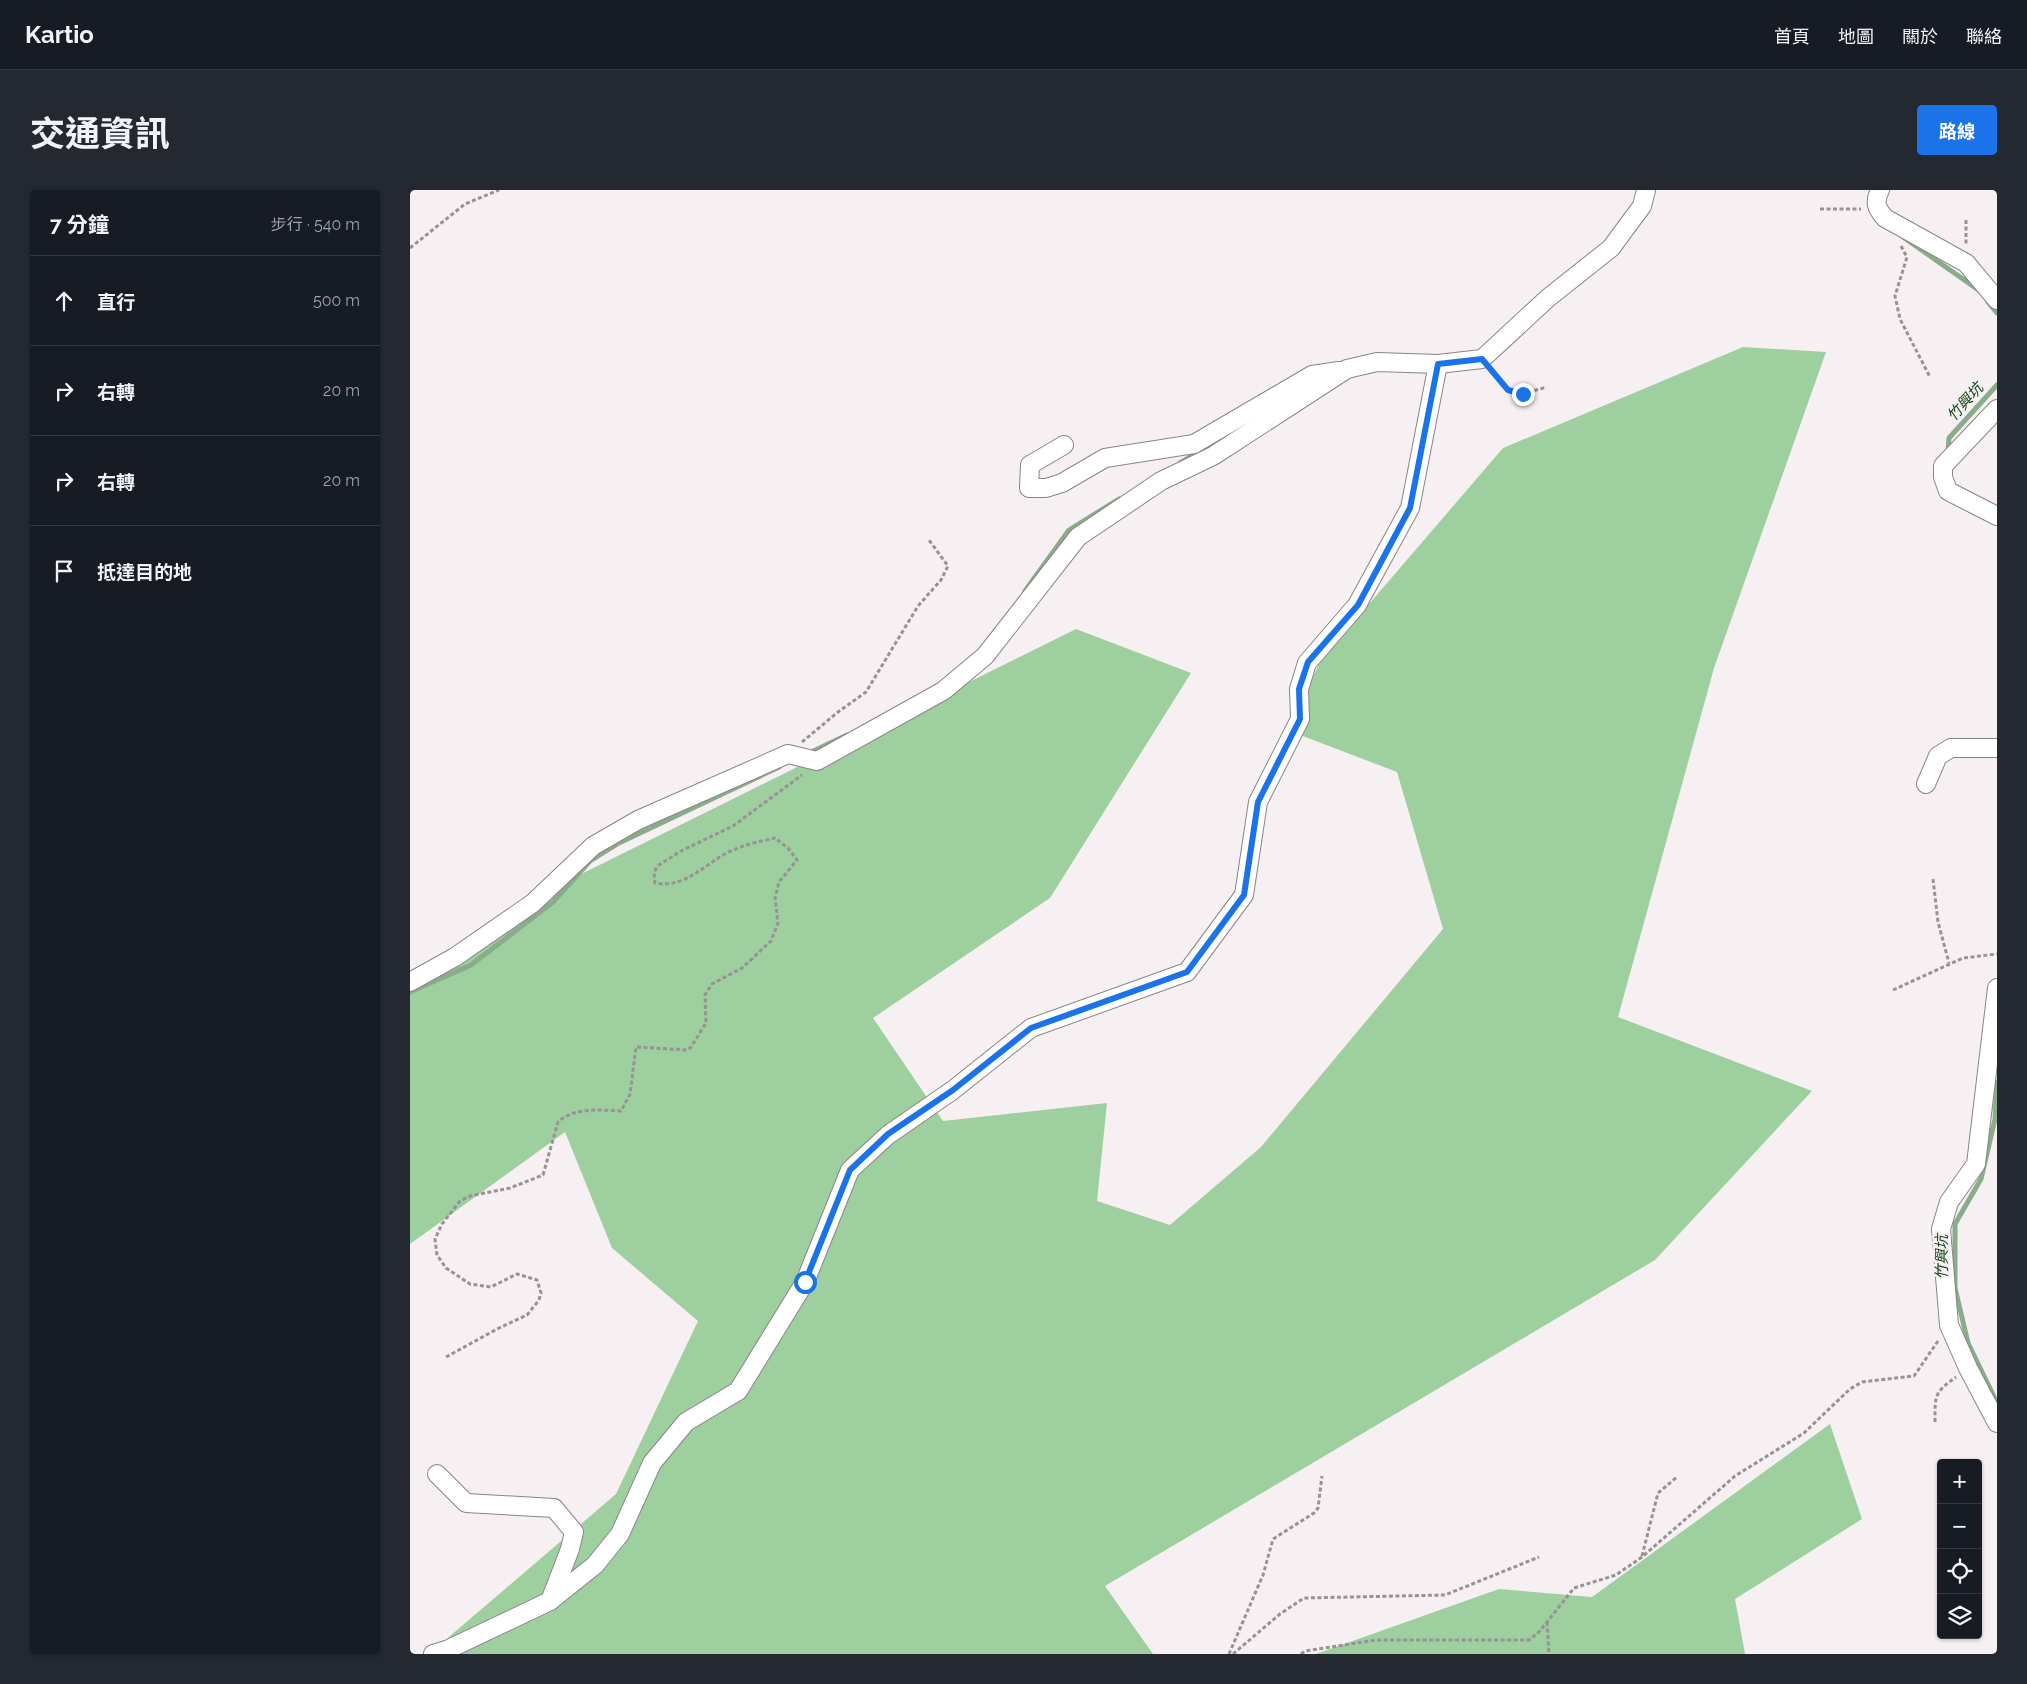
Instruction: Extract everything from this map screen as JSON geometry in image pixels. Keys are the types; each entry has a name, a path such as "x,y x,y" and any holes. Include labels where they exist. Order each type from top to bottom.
{"lane":[{"path":"1064,445 1030,464 1029,488 1046,488 1062,483 1105,458 1194,444 1312,375 1377,362 1438,364 1482,359 1548,298 1611,248 1642,206 1646,190"},
{"path":"1880,190 1876,198 1877,209 1893,223 1966,263 1997,300"},
{"path":"433,1654 550,1601 595,1565 620,1534 652,1463 686,1422 738,1391 805,1282 850,1170 888,1134 953,1090 1031,1028 1187,972 1244,895 1258,802 1300,719 1299,689 1308,662 1358,605 1410,508 1438,364"},
{"path":"410,982 454,957 533,903 593,846 638,820 788,754 817,761 943,691 985,656 1078,537 1160,481 1214,456 1347,369"},
{"path":"1997,409 1943,466 1942,474 1948,491 1997,516"},
{"path":"1926,784 1938,756 1951,748 1997,748"},
{"path":"1997,988 1976,1164 1949,1202 1941,1230 1949,1325 1968,1368 1997,1423"},
{"path":"437,1474 466,1503 554,1508 574,1532 570,1549 550,1601"}],"path":[{"path":"410,248 466,204 499,190"},
{"path":"1820,209 1877,209"},
{"path":"1966,220 1966,263"},
{"path":"1898,242 1907,257 1895,296 1900,319 1930,377"},
{"path":"1482,359 1508,390 1523,394 1547,387"},
{"path":"788,754 838,712 866,692 918,606 940,580 948,566 929,540"},
{"path":"446,1357 527,1315 539,1300 541,1293 537,1280 517,1274 492,1287 470,1284 446,1268 437,1254 435,1240 450,1212 460,1201 470,1196 510,1188 543,1175 558,1122 564,1116 588,1110 621,1111 630,1094 636,1047 687,1050 691,1047 706,1023 705,995 712,984 742,968 771,941 778,923 775,898 779,882 797,860 788,848 775,838 733,850 686,880 664,884 655,882 654,872 659,865 681,851 733,826 789,786 817,761"},
{"path":"1933,879 1938,922 1949,963"},
{"path":"1892,990 1963,958 1997,954"},
{"path":"1300,1654 1305,1651 1376,1640 1529,1640 1547,1622 1574,1588 1616,1575 1642,1557 1735,1476 1804,1433 1850,1389 1862,1382 1914,1376 1949,1325"},
{"path":"1936,1422 1935,1397 1942,1387 1968,1368"},
{"path":"1228,1654 1263,1575 1274,1539 1314,1513 1318,1508 1322,1476"},
{"path":"1642,1557 1658,1493 1677,1477"},
{"path":"1233,1654 1280,1614 1304,1598 1445,1595 1539,1557"},
{"path":"1547,1622 1549,1654"}],"green space":[{"path":"1743,347 1826,352 1714,668 1618,1017 1812,1091 1655,1260 1105,1586 1153,1654 429,1654 616,1494 698,1321 612,1248 565,1132 410,1244 410,994 537,896 1076,629 1191,673 1050,898 873,1018 943,1121 1107,1103 1097,1201 1170,1225 1261,1147 1443,929 1397,772 1287,730 1321,660 1503,448"},
{"path":"1830,1424 1862,1519 1735,1599 1745,1654 1316,1654 1499,1589 1592,1597"}],"waterway":[{"name":"竹興坑","path":"1903,237 1980,291"},
{"name":"竹興坑","path":"1988,302 1997,313"},
{"name":"竹興坑","path":"1948,452 1949,438 1997,385"},
{"path":"1180,463 1252,420"},
{"path":"1025,591 1069,530 1119,499"},
{"path":"807,754 847,735"},
{"path":"410,992 471,965 553,902 590,861 619,843 779,767"},
{"name":"竹興坑","path":"1997,1082 1995,1119 1981,1179 1955,1224 1955,1288 1968,1343 1997,1403"}],"route":[{"path":"805,1282 850,1170 888,1134 953,1090 1031,1028 1187,972 1244,895 1258,802 1300,719 1299,689 1308,662 1358,605 1410,508 1438,364 1482,359 1508,390 1523,394"}]}
